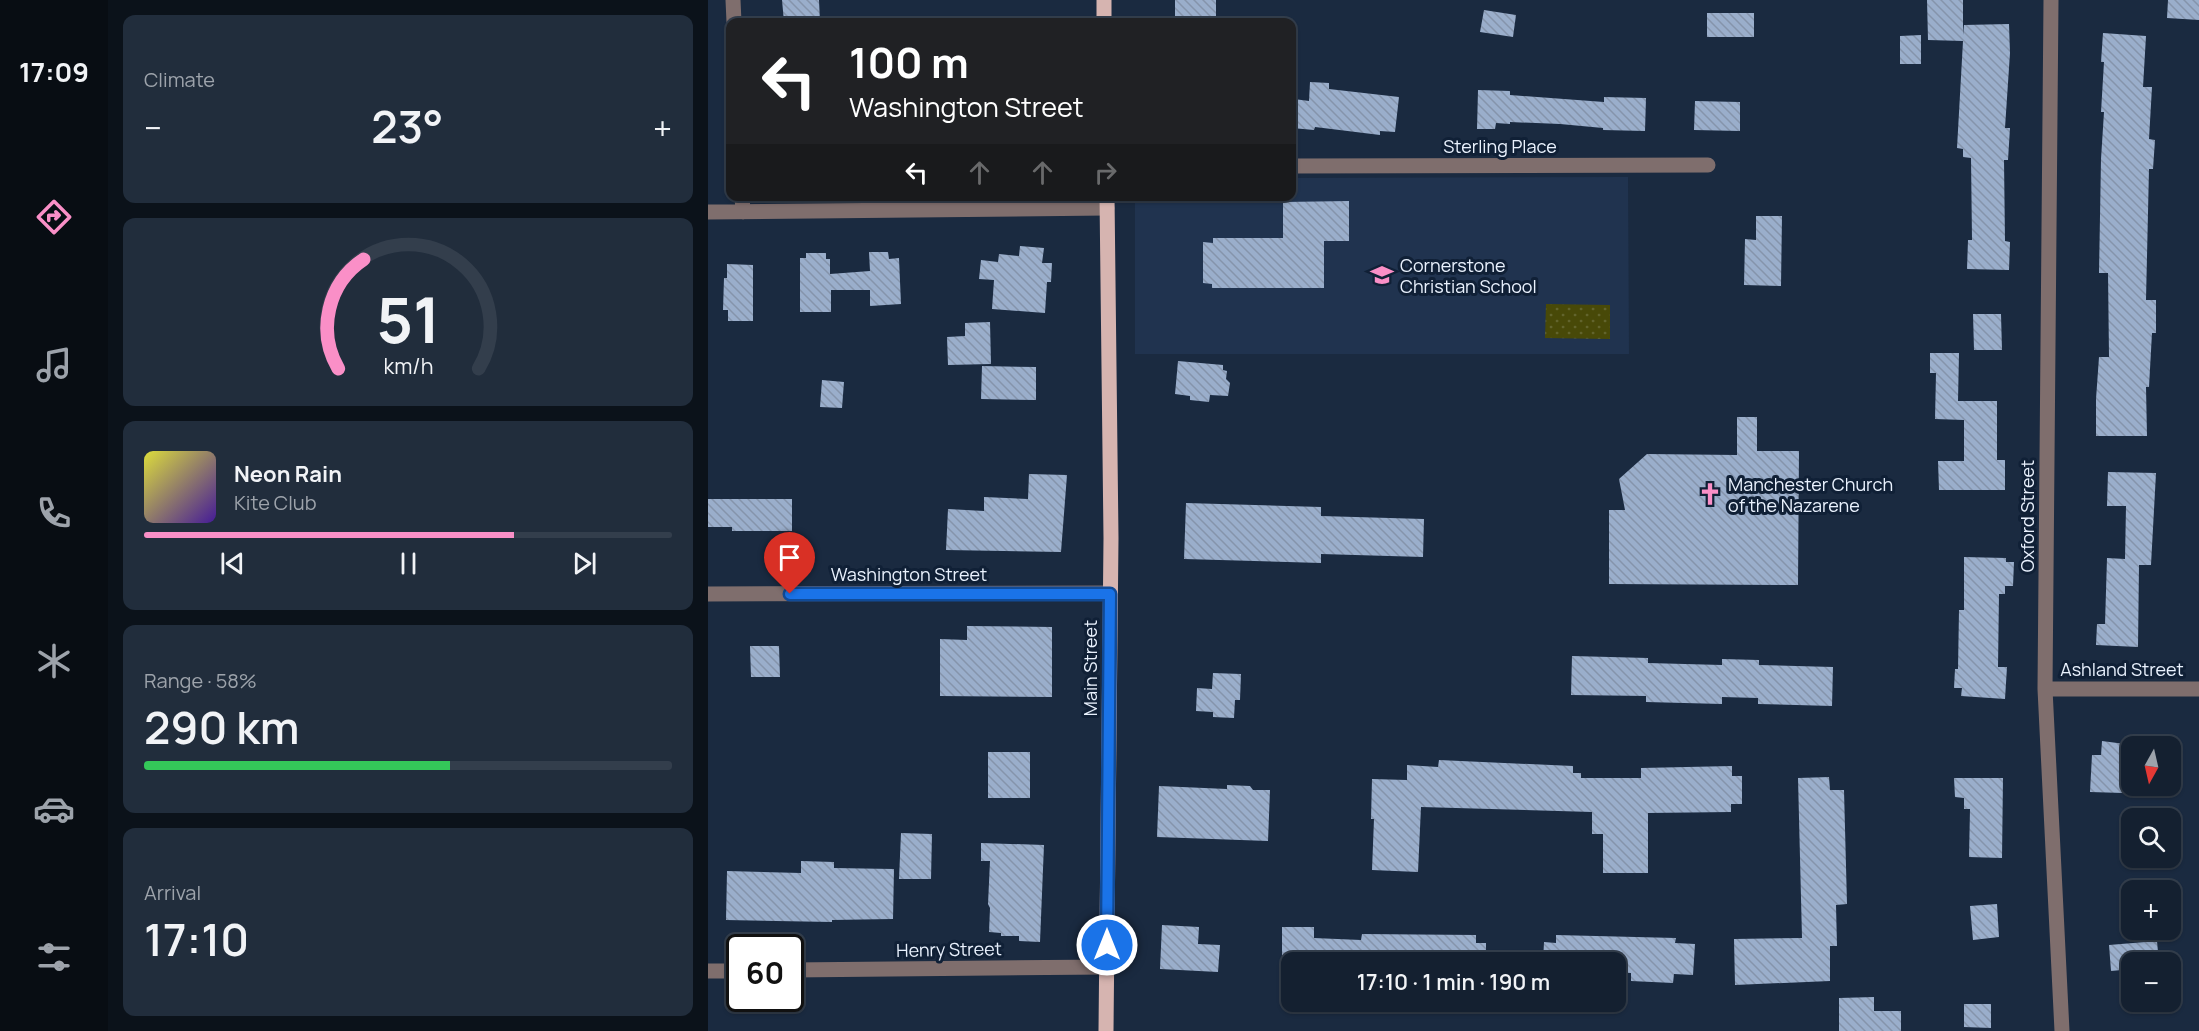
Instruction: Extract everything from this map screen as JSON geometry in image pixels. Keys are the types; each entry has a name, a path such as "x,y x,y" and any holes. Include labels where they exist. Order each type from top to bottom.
{"main road":[{"path":"1104,0 1104,18"},
{"name":"Main Street","path":"1106,1031 1110,594 1107,202"}],"street":[{"path":"733,0 734,18"},
{"name":"Oxford Street","path":"2051,0 2045,689 2062,1031"},
{"name":"Sterling Place","path":"1296,166 1708,165"},
{"path":"708,212 743,204 1107,202"},
{"name":"Washington Street","path":"708,594 1110,594"},
{"name":"Ashland Street","path":"2045,689 2199,688"},
{"name":"Henry Street","path":"804,970 1107,967"},
{"path":"708,971 726,971"}],"shaded area":[{"name":"Cornerstone Christian School","path":"1628,177 1629,354 1135,354 1135,201 1296,201 1296,178"},
{"path":"1546,304 1610,305 1610,339 1545,338"}],"building":[{"path":"782,0 819,0 820,18 784,18"},
{"path":"1175,0 1216,0 1216,18 1175,18"},
{"path":"1927,0 1963,0 1963,35 1964,25 2009,24 2010,53 2005,128 2010,128 2008,160 2004,160 2005,241 2010,242 2009,270 1967,269 1968,240 1972,240 1971,158 1963,157 1963,149 1957,148 1963,41 1928,40"},
{"path":"2168,0 2199,0 2199,20 2167,18"},
{"path":"1484,10 1516,15 1513,37 1480,32"},
{"path":"1707,13 1754,13 1754,37 1707,37"},
{"path":"2103,33 2146,36 2143,87 2152,87 2149,139 2155,140 2153,169 2149,169 2146,300 2156,300 2156,333 2152,333 2149,387 2146,387 2147,436 2096,436 2099,357 2109,357 2108,273 2099,273 2104,112 2101,112"},
{"path":"1921,35 1921,64 1900,64 1900,36"},
{"path":"1310,82 1329,83 1329,89 1399,97 1395,132 1380,131 1380,135 1315,127 1314,130 1296,128 1296,99 1309,101"},
{"path":"1478,90 1510,91 1510,95 1604,102 1604,97 1646,98 1645,131 1510,122 1510,124 1496,123 1495,129 1477,129"},
{"path":"1695,101 1740,102 1740,131 1694,130"},
{"path":"1349,201 1349,241 1324,241 1324,288 1212,288 1212,284 1203,283 1203,242 1213,243 1213,238 1283,238 1283,202"},
{"path":"1756,216 1782,216 1781,286 1744,285 1745,239 1756,240"},
{"path":"1020,246 1044,248 1042,263 1052,263 1051,282 1047,282 1045,313 992,309 994,280 979,279 981,260 998,262 999,254 1019,256"},
{"path":"869,252 888,252 889,259 899,258 901,304 870,306 870,290 831,290 831,312 800,312 800,258 806,258 806,253 826,253 826,259 830,259 830,274 870,271"},
{"path":"727,264 753,265 753,321 728,321 728,310 723,310"},
{"path":"1973,314 2001,314 2002,350 1974,350"},
{"path":"990,322 991,364 948,365 947,337 965,336 965,323"},
{"path":"1930,353 1959,353 1958,401 1997,401 1997,460 2005,460 2005,490 1939,490 1938,461 1964,461 1964,420 1935,419 1936,373 1930,373"},
{"path":"1178,361 1223,365 1223,370 1227,371 1226,379 1230,383 1228,396 1210,395 1209,402 1190,400 1190,396 1175,394"},
{"path":"982,366 1036,367 1036,400 981,399"},
{"path":"822,380 844,382 842,408 820,407"},
{"name":"Manchester Church of the Nazarene","path":"1737,417 1757,417 1757,451 1799,451 1798,585 1609,584 1609,510 1625,510 1619,479 1647,454 1737,455"},
{"path":"2108,472 2156,473 2151,565 2139,565 2138,647 2096,645 2097,624 2105,624 2107,558 2125,559 2126,506 2107,506"},
{"path":"1029,474 1067,475 1061,552 946,550 948,509 984,511 984,497 1028,499"},
{"path":"708,499 792,499 792,531 732,531 732,527 708,527"},
{"path":"1186,503 1321,507 1321,516 1424,519 1423,557 1321,554 1321,563 1184,559"},
{"path":"1964,557 2006,558 2006,562 2014,562 2013,586 2005,586 2005,594 1999,594 1998,667 2007,667 2005,699 1961,696 1962,688 1954,688 1955,669 1958,669 1959,610 1964,610"},
{"path":"967,626 1052,627 1052,697 940,696 940,639 967,640"},
{"path":"750,646 779,646 780,677 751,677"},
{"path":"1572,656 1648,658 1648,663 1722,665 1722,659 1759,660 1759,665 1833,667 1832,706 1758,704 1758,698 1722,697 1722,704 1646,702 1646,696 1571,695"},
{"path":"1213,673 1241,674 1240,700 1235,700 1234,718 1213,717 1213,712 1196,711 1197,688 1212,689"},
{"path":"2102,741 2121,743 2121,793 2090,792 2092,755 2101,755"},
{"path":"988,752 1030,752 1030,798 988,798"},
{"path":"1439,760 1573,766 1573,773 1581,773 1581,778 1641,778 1641,768 1732,766 1732,776 1742,776 1742,804 1731,804 1731,812 1648,813 1648,873 1603,873 1603,834 1592,834 1592,812 1421,807 1418,872 1372,870 1374,819 1371,819 1372,779 1407,780 1407,765 1438,767"},
{"path":"1829,777 1830,790 1844,790 1847,904 1836,905 1837,946 1830,946 1830,981 1735,985 1734,939 1802,938 1798,778"},
{"path":"1954,778 2003,778 2002,858 1969,857 1970,809 1964,809 1964,798 1955,797"},
{"path":"1227,785 1250,786 1253,790 1270,790 1268,841 1157,837 1159,786 1227,789"},
{"path":"901,833 932,834 931,879 899,879"},
{"path":"981,843 1044,845 1040,942 1019,941 1019,936 1001,936 1001,933 989,932 990,861 981,861"},
{"path":"801,861 834,862 834,868 894,869 893,919 832,920 832,922 726,920 727,871 801,873"},
{"path":"1997,904 1999,937 1973,940 1970,906"},
{"path":"1162,925 1199,927 1198,944 1220,945 1218,972 1160,969"},
{"path":"1282,927 1314,927 1314,938 1361,940 1362,934 1476,935 1476,943 1486,943 1486,952 1282,952"},
{"path":"1556,935 1676,938 1675,943 1695,944 1693,975 1674,974 1673,983 1631,981 1631,973 1626,973 1626,952 1544,952 1544,942 1556,943"},
{"path":"2157,941 2158,952 2121,952 2121,970 2111,971 2109,945"},
{"path":"1874,997 1874,1011 1901,1011 1901,1031 1839,1031 1839,998"},
{"path":"1964,1004 1991,1004 1991,1028 1964,1027"}],"place":[{"name":"Cornerstone Christian School","path":"1382,275"},
{"name":"Manchester Church of the Nazarene","path":"1710,494"}],"route":[{"path":"790,594 1110,594 1107,945"}]}
